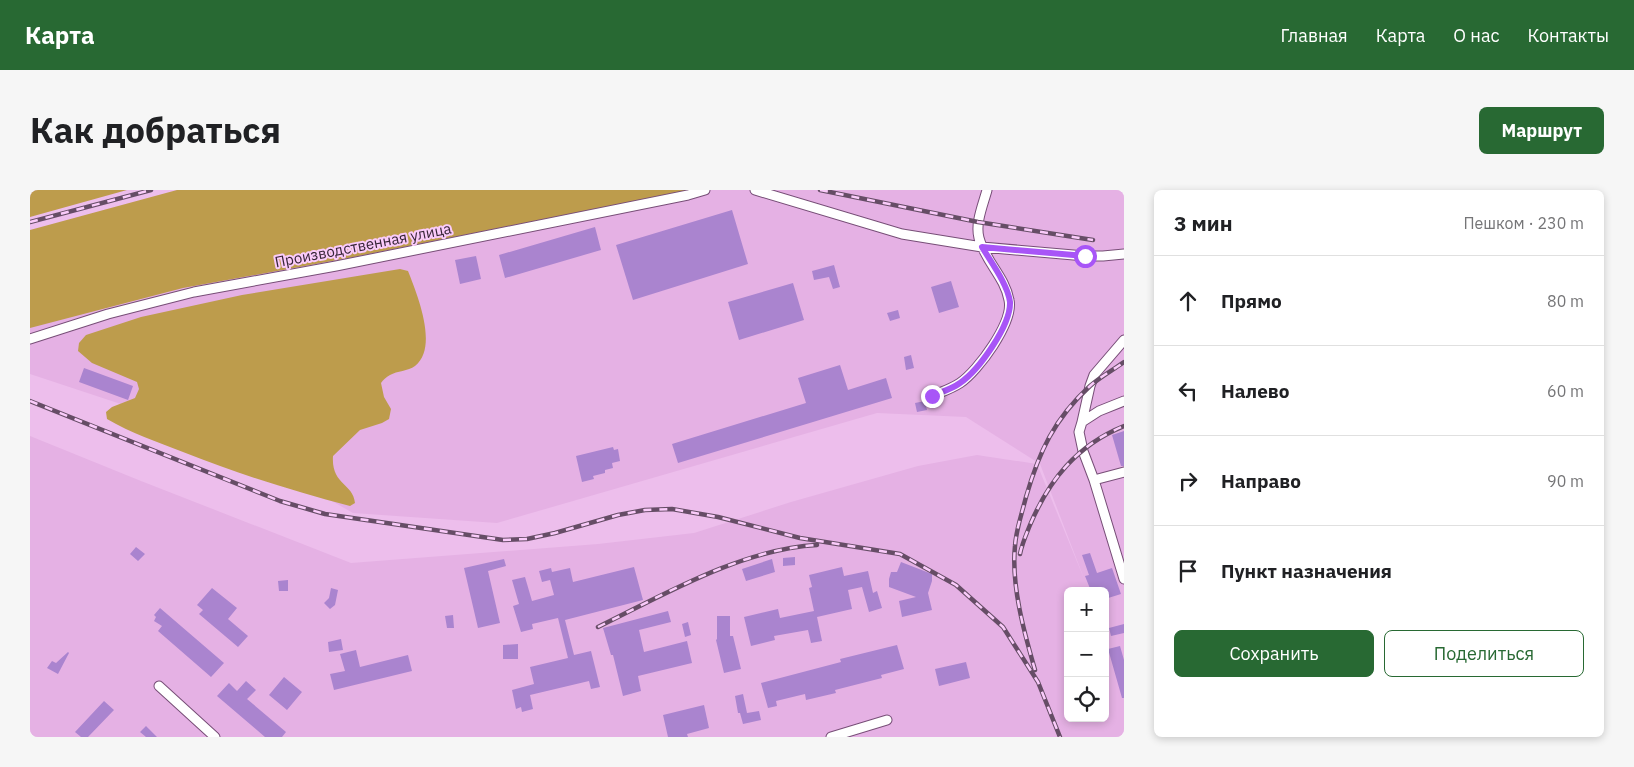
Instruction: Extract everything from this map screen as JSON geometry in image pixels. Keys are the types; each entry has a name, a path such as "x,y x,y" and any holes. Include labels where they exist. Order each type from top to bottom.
{"street":[{"name":"Производственная улица","path":"30,338 108,314 194,292 345,264 705,190"},
{"path":"755,190 902,234 982,247 1085,256 1124,254"},
{"path":"932,396 961,382 999,338 1008,319 1010,301 1003,282 978,237 978,222 987,190"},
{"path":"1124,340 1094,375 1079,432 1083,451 1094,480 1124,579"},
{"path":"1082,422 1099,411 1124,401"},
{"path":"1094,480 1124,472"},
{"path":"159,686 215,737"},
{"path":"831,737 887,720"}],"shaded area":[{"path":"30,190 127,190 30,217"},
{"path":"177,190 689,190 354,257 183,288 30,328 30,230"},
{"path":"196,190 1124,190 1124,737 30,737 30,436 351,563 598,544 694,533 791,502 918,466 977,455 1037,464 1085,581 1040,464 966,417 877,413 497,523 353,513 263,462 145,412 30,374 30,236"},
{"path":"400,269 408,271 416,293 424,320 425,346 422,357 415,366 390,375 381,383 384,397 391,409 389,419 360,430 333,456 335,473 353,496 355,503 350,506 224,468 144,437 107,419 106,412 112,407 135,398 139,389 137,382 92,363 78,351 79,343 86,335 141,317 242,295"}],"building":[{"path":"732,210 748,264 633,300 616,245"},
{"path":"595,227 601,250 505,278 499,255"},
{"path":"476,256 481,279 460,284 455,260"},
{"path":"834,265 840,287 833,289 829,277 814,280 812,271"},
{"path":"951,281 959,307 939,313 931,287"},
{"path":"793,283 804,320 739,340 728,302"},
{"path":"898,310 900,318 890,321 887,313"},
{"path":"911,355 914,368 906,370 904,357"},
{"path":"840,365 848,390 886,378 892,398 678,463 672,444 806,403 798,378"},
{"path":"84,368 133,386 128,400 79,382"},
{"path":"925,401 927,410 917,412 915,403"},
{"path":"1124,431 1124,466 1121,466 1112,435"},
{"path":"613,447 614,450 618,449 620,461 612,463 613,468 605,470 605,473 593,476 594,479 582,482 576,456"},
{"path":"136,547 145,554 138,561 130,554"},
{"path":"1090,553 1097,573 1112,568 1121,594 1109,598 1109,587 1089,587 1085,576 1089,575 1082,555"},
{"path":"795,557 795,565 783,566 783,558"},
{"path":"504,559 506,566 488,571 500,623 478,628 464,568"},
{"path":"772,559 775,572 746,581 742,569"},
{"path":"901,562 932,574 928,593 932,610 902,617 899,601 916,597 889,587 891,572 897,572"},
{"path":"634,567 643,600 565,620 574,655 591,651 600,687 591,689 589,681 530,695 533,709 522,712 521,707 516,709 512,690 534,684 530,667 568,658 558,618 532,624 533,629 521,632 513,606 519,604 512,580 525,577 532,601 554,595 550,580 542,582 539,571 551,568 552,572 570,568 573,582"},
{"path":"842,567 844,576 868,571 873,593 877,591 882,608 869,612 862,587 848,590 852,609 817,617 822,641 811,643 808,630 774,636 775,640 751,646 744,617 778,609 780,618 814,611 809,588 812,587 809,575"},
{"path":"288,580 288,591 279,591 278,581"},
{"path":"212,588 237,608 228,619 248,636 238,647 199,614 203,610 197,605"},
{"path":"331,588 338,590 335,605 330,609 324,603 329,598"},
{"path":"160,608 224,663 211,677 158,631 162,626 154,621 156,617 154,615"},
{"path":"668,611 671,622 639,630 644,652 687,641 692,663 638,676 641,691 623,696 613,655 611,655 603,628"},
{"path":"453,615 454,628 447,628 445,616"},
{"path":"717,616 730,616 730,636 733,636 741,669 724,673 716,640"},
{"path":"688,622 691,635 685,637 682,624"},
{"path":"1124,624 1124,633 1111,636 1109,628"},
{"path":"341,639 343,650 329,652 328,642"},
{"path":"518,644 518,659 503,659 503,645"},
{"path":"897,645 904,669 881,675 882,678 835,690 836,693 806,700 805,694 776,701 777,706 768,708 761,683 841,662 840,659"},
{"path":"1120,646 1124,660 1124,698 1122,698 1109,649"},
{"path":"356,650 360,667 408,655 412,671 334,690 330,674 345,671 340,654"},
{"path":"68,652 58,674 47,668 52,661 56,663"},
{"path":"966,662 970,678 939,686 935,669"},
{"path":"284,677 302,692 287,710 269,695"},
{"path":"246,681 256,690 247,699 286,732 282,737 265,737 217,696 229,683 237,691"},
{"path":"743,694 747,713 759,711 761,720 743,724 740,713 738,713 735,696"},
{"path":"104,701 114,710 88,737 81,737 75,732"},
{"path":"704,705 709,728 687,734 688,737 668,737 663,715"},
{"path":"146,726 157,737 146,737 140,732"}],"railway":[{"path":"30,222 151,190"},
{"path":"820,190 978,222 1093,240"},
{"path":"1035,670 1023,624 1014,561 1018,528 1026,497 1036,465 1057,424 1077,398 1090,386 1124,362"},
{"path":"30,401 280,501 325,514 503,540 527,539 618,515 645,510 672,509 718,517 800,538 900,554 956,585 1003,627 1038,682 1060,737"},
{"path":"1020,554 1026,536 1046,493 1066,466 1092,443 1124,426"},
{"path":"598,627 704,575 732,564 789,548 817,545"}],"route":[{"path":"932,396 961,382 975,368 999,338 1008,319 1010,301 1003,282 982,247 1085,256"}]}
